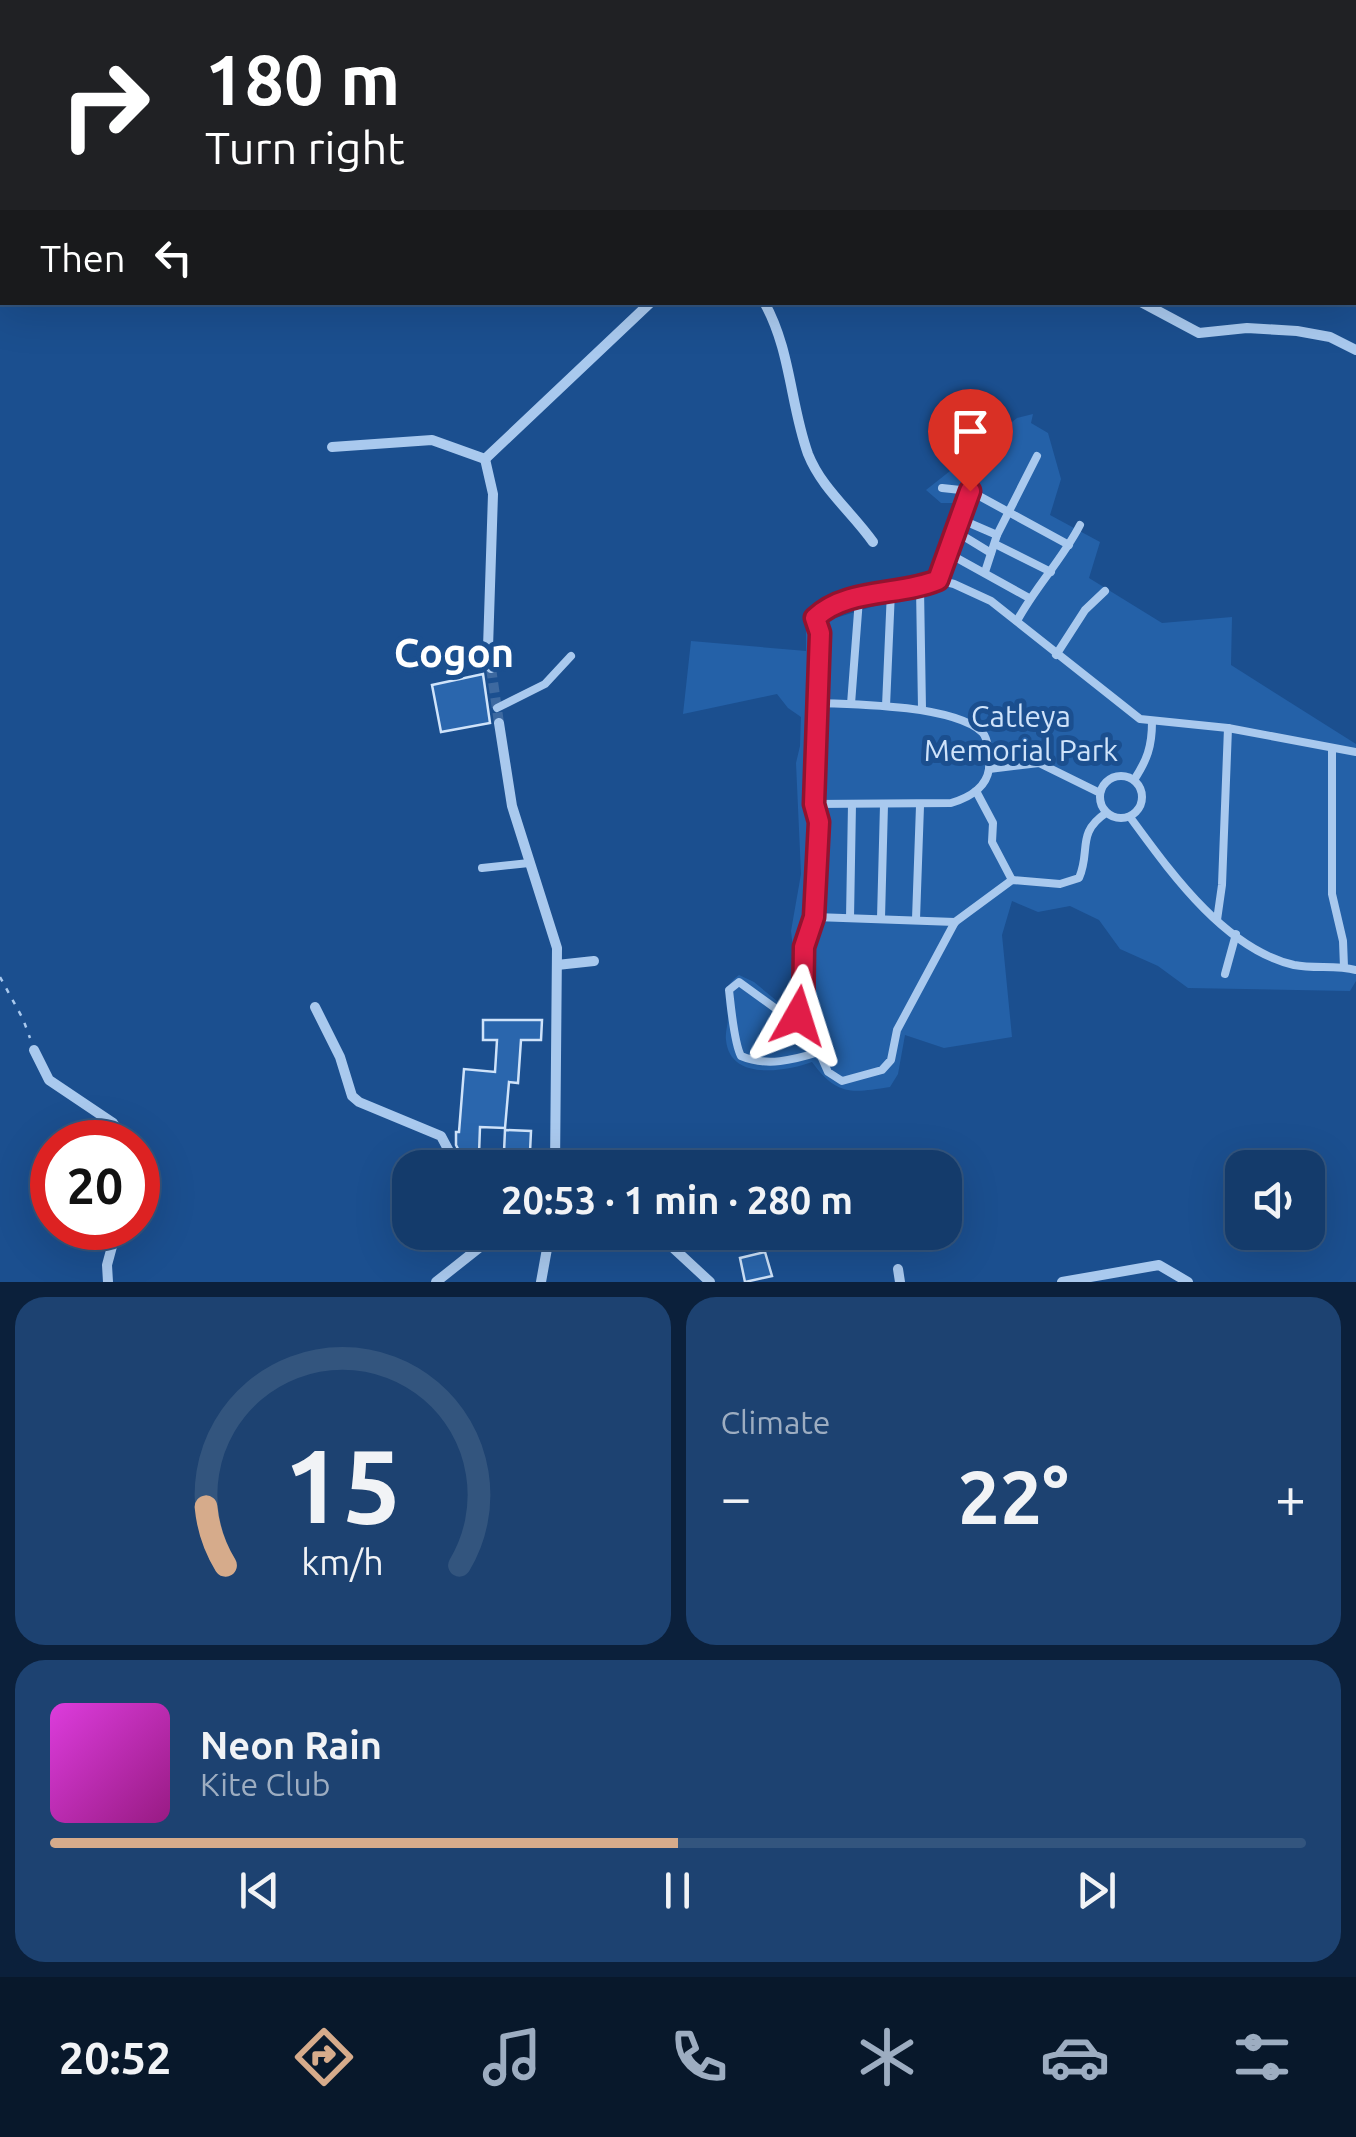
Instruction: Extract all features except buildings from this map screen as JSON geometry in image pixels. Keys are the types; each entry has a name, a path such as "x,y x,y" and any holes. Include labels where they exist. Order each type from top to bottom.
{"street":[{"path":"485,459 648,305"},
{"path":"765,305 787,358 807,451 822,484 859,522 872,542"},
{"path":"1147,305 1200,333 1247,328 1297,331 1330,337 1356,350"},
{"path":"332,447 432,440 485,459"},
{"path":"485,459 493,494 488,648 491,668"},
{"path":"499,723 512,806 558,948 556,1150"},
{"path":"557,965 594,961"},
{"path":"315,1006 340,1057 352,1096 441,1136 448,1150"},
{"path":"34,1050 49,1080 108,1120"},
{"path":"108,1282 111,1250"},
{"path":"436,1282 476,1250"},
{"path":"541,1282 547,1250"},
{"path":"675,1250 710,1282"},
{"path":"1062,1282 1159,1265 1188,1282"},
{"path":"898,1269 900,1282"}],"lane":[{"path":"986,572 994,544 1037,456"},
{"path":"942,488 970,491 1070,545"},
{"path":"938,580 970,491"},
{"path":"960,519 994,544 1050,572"},
{"path":"1017,621 1080,525"},
{"path":"954,532 994,544"},
{"path":"946,552 1029,598"},
{"path":"1106,812 1093,821 1085,837 1079,878 1060,884 1012,880 955,922 902,1018 891,1060 882,1070 842,1081 828,1072 803,1015 804,947 814,917 819,822 814,804 820,633 815,618 825,608 890,591 920,588 938,580 981,594 1132,716 1152,722 1228,728 1356,752"},
{"path":"920,588 922,709"},
{"path":"886,706 890,591"},
{"path":"1056,655 1085,610 1105,591"},
{"path":"851,704 859,599"},
{"path":"497,708 546,684 572,656"},
{"path":"814,804 951,803 976,791 989,769 983,733 922,709 816,704"},
{"path":"1134,780 1153,743 1152,722"},
{"path":"1217,920 1228,728"},
{"path":"1332,748 1332,894 1344,940 1344,967"},
{"path":"989,769 1039,763 1100,793"},
{"path":"1114,777 1134,780 1142,800 1138,810 1122,818 1106,812 1100,793 1105,783 1114,777"},
{"path":"976,791 993,823 992,842 1012,880"},
{"path":"850,918 852,804"},
{"path":"882,918 884,805"},
{"path":"916,919 920,806"},
{"path":"1130,816 1179,884 1236,934 1294,965 1356,970"},
{"path":"482,868 528,863"},
{"path":"814,917 955,922"},
{"path":"1224,974 1236,934"},
{"path":"1344,940 1356,935"},
{"path":"803,1015 786,1016 739,982 729,990 734,1044 741,1056 775,1062 819,1052"}],"path":[{"path":"0,977 23,1019 34,1050"}],"green space":[{"name":"Catleya Memorial Park","path":"1033,414 1031,423 1048,433 1061,479 1050,515 1100,542 1089,578 1162,623 1232,617 1231,665 1356,744 1356,981 1350,991 1188,988 1158,966 1120,949 1099,920 1070,906 1038,912 1012,901 1002,935 1012,1037 944,1048 905,1035 898,1074 890,1087 865,1090 837,1086 812,1062 775,1070 748,1068 730,1053 726,993 739,975 754,982 789,1011 795,966 791,931 801,874 796,763 801,717 777,694 683,714 691,641 806,651 806,627 927,590 960,509 952,503 941,503 926,490 1017,418"}],"tunnel":[{"path":"491,668 499,723"}],"district":[{"name":"Cogon","path":"454,652"}],"route":[{"path":"798,1016 803,1015 806,937 814,917 819,822 814,804 820,633 815,618 825,608 874,594 920,588 938,580 970,491"}]}
